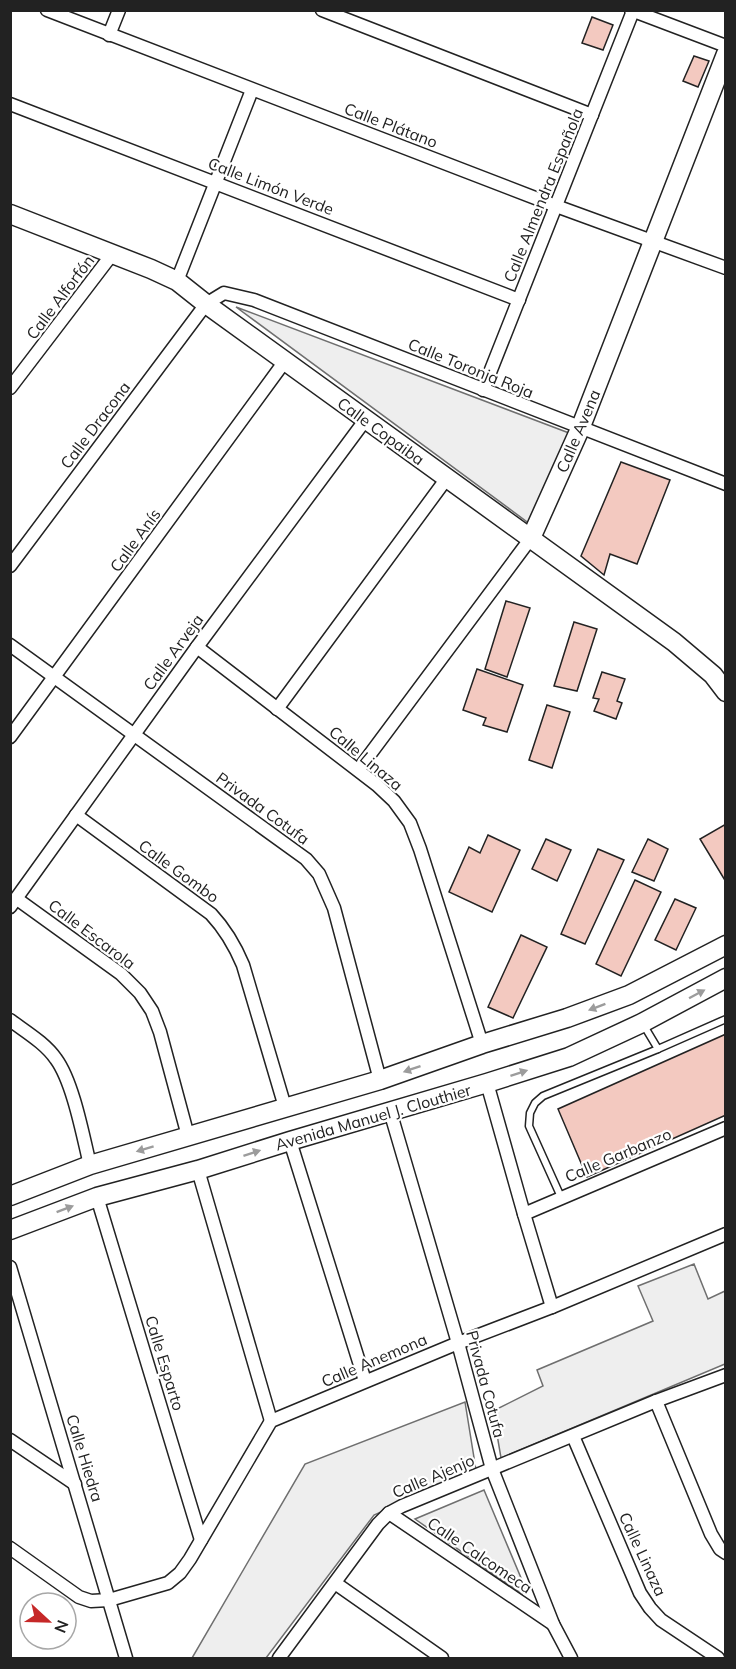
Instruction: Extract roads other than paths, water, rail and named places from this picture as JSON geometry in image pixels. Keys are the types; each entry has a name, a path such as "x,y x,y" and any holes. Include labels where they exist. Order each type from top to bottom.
{"main road":[{"name":"Calle Avena","path":"531,538 580,429 726,54"},
{"name":"Calle Copaiba","path":"10,214 113,253 177,281 674,642 713,675 726,692"},
{"name":"Avenida Manuel J. Clouthier","path":"10,1196 90,1165 380,1080 482,1044 567,1018 629,995 726,945"},
{"name":"Avenida Manuel J. Clouthier","path":"10,1230 98,1197 198,1170 290,1140 569,1057 642,1023 726,978"},
{"path":"629,995 642,1023"}],"street":[{"name":"Calle Plátano","path":"47,10 556,206 726,268"},
{"path":"109,35 119,10"},
{"path":"322,10 592,115"},
{"path":"632,11 726,46"},
{"name":"Calle Almendra Española","path":"483,390 632,11"},
{"path":"177,281 252,90"},
{"name":"Calle Limón Verde","path":"10,104 519,300"},
{"name":"Calle Alforfón","path":"10,388 113,253"},
{"name":"Calle Toronja Roja","path":"206,304 224,293 254,300 726,484"},
{"name":"Calle Dracona","path":"10,566 206,304"},
{"name":"Calle Anís","path":"10,737 285,361"},
{"name":"Calle Arveja","path":"14,903 197,647 366,420"},
{"path":"277,709 447,478"},
{"name":"Calle Avena","path":"359,769 531,538"},
{"name":"Privada Cotufa","path":"10,645 306,859 319,874 333,908 380,1080"},
{"name":"Calle Linaza","path":"197,647 359,769 394,801 410,823 482,1044"},
{"name":"Calle Gombo","path":"76,815 212,914 223,927 243,965 285,1107"},
{"name":"Calle Escarola","path":"14,903 121,974 140,993 152,1011 160,1032 188,1136"},
{"path":"10,1020 43,1045 56,1059 65,1075 90,1165"},
{"path":"487,1083 552,1306"},
{"name":"Privada Cotufa","path":"390,1110 492,1468 553,1624 571,1658"},
{"name":"Calle Garbanzo","path":"524,1214 726,1128"},
{"path":"290,1140 365,1381"},
{"path":"10,1548 79,1597 91,1601 109,1600 168,1583 180,1574 190,1559 271,1421 198,1170"},
{"name":"Calle Esparto","path":"98,1197 201,1540"},
{"name":"Calle Anemona","path":"271,1421 726,1234"},
{"name":"Calle Hiedra","path":"10,1267 126,1659"},
{"name":"Calle Ajenjo","path":"281,1658 378,1524 389,1513 492,1468 726,1375"},
{"path":"656,1401 711,1534 720,1549 726,1553"},
{"name":"Calle Linaza","path":"573,1436 640,1593 662,1620 718,1659"},
{"path":"10,1440 75,1484"},
{"name":"Calle Calcomeca","path":"389,1513 553,1624"},
{"path":"335,1583 442,1659"}],"lane":[{"path":"561,1197 529,1126 530,1113 535,1103 543,1096 726,1019"},
{"path":"642,1023 658,1049"}]}
